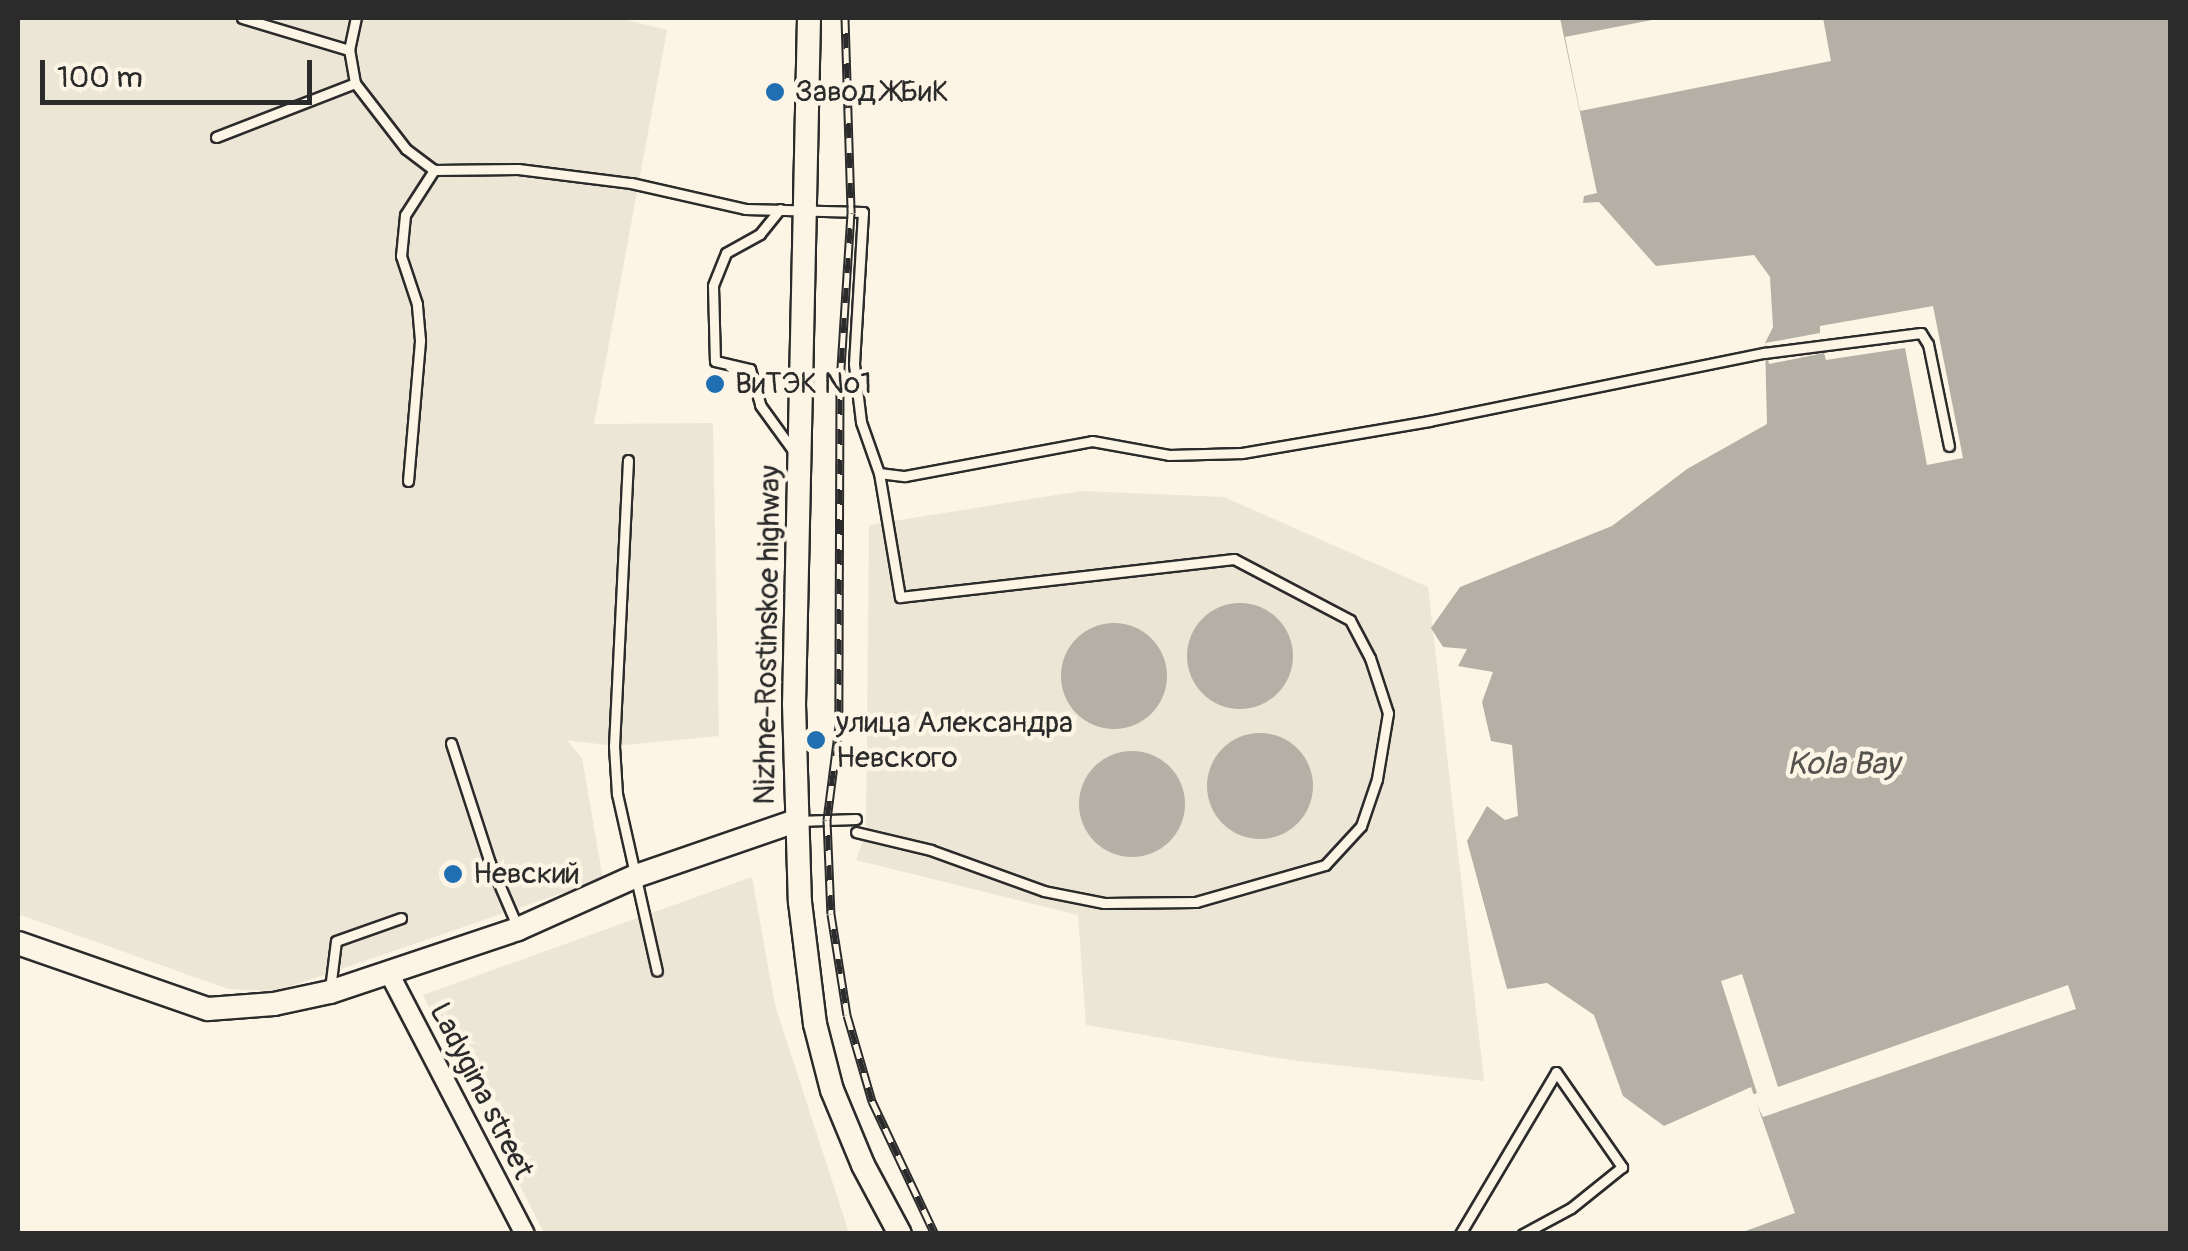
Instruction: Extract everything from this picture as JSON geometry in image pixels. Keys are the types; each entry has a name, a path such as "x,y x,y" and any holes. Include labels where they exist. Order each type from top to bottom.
{"street":[{"name":"Nizhne-Rostinskoe highway","path":"810,18 796,821 804,948 823,1060 845,1126 900,1234"},
{"path":"18,944 208,1010 274,1004 390,974 518,930 636,876 796,821"},
{"name":"Ladygina street","path":"390,974 525,1234"}],"lane":[{"path":"242,18 349,50"},
{"path":"356,18 349,50 355,83 406,149 434,170 518,168 632,184 745,210 863,212 854,364 860,422 879,473 900,598 1234,559 1350,620 1370,658 1388,713 1377,778 1361,826 1325,865 1196,902 1104,904 1044,891 931,850 856,832"},
{"path":"216,137 355,83"},
{"path":"408,481 420,340 417,304 401,256 405,216 434,170"},
{"path":"780,210 760,234 726,253 713,286 715,360 750,370 760,405 800,460"},
{"path":"879,473 905,476 1092,442 1169,454 1242,452 1429,421 1764,353 1921,334 1928,344 1948,446"},
{"path":"628,460 614,746 617,794 657,971"},
{"path":"452,743 490,864 518,930"},
{"path":"796,821 856,819"},
{"path":"330,992 336,942 401,918"},
{"path":"1460,1234 1556,1072 1622,1168 1571,1208 1523,1234"}],"shaded area":[{"path":"18,18 618,18 667,30 594,424 713,423 719,736 614,746 567,740 582,758 603,879 277,991 228,989 18,914"},
{"path":"1081,491 1224,497 1428,587 1484,1081 1290,1060 1086,1025 1078,915 856,860 866,831 869,525"},
{"path":"752,877 775,1005 849,1233 544,1233 423,995"}],"water":[{"name":"Kola Bay","path":"1560,18 2170,18 2170,1233 1740,1233 1795,1213 1751,1087 1664,1126 1623,1096 1594,1015 1547,983 1507,989 1467,841 1487,806 1505,820 1518,816 1512,745 1491,741 1482,702 1493,672 1458,666 1467,649 1443,647 1431,628 1460,587 1612,526 1687,469 1767,424 1765,343 1773,327 1770,277 1754,255 1656,266 1599,202 1583,203 1584,196 1597,193"},
{"path":"1240,603 1260,607 1277,619 1289,636 1293,656 1289,676 1277,693 1260,705 1240,709 1220,705 1203,693 1191,676 1187,656 1191,636 1203,619 1220,607"},
{"path":"1114,623 1134,627 1151,639 1163,656 1167,676 1163,696 1151,713 1134,725 1114,729 1094,725 1077,713 1065,696 1061,676 1065,656 1077,639 1094,627"},
{"path":"1260,733 1280,737 1297,749 1309,766 1313,786 1309,806 1297,823 1280,835 1260,839 1240,835 1223,823 1211,806 1207,786 1211,766 1223,749 1240,737"},
{"path":"1132,751 1152,755 1169,767 1181,784 1185,804 1181,824 1169,841 1152,853 1132,857 1112,853 1095,841 1083,824 1079,804 1083,784 1095,767 1112,755"}],"pier":[{"path":"1662,18 1823,18 1831,61 1580,111 1565,37"},
{"path":"1933,306 1963,458 1927,465 1905,348 1826,360 1824,353 1769,364 1765,343 1820,333 1820,326"},
{"path":"1742,974 1778,1087 2068,985 2076,1009 1763,1117 1752,1095 1757,1093 1721,981"}],"railway":[{"path":"845,18 851,213 840,384 839,726 827,820 831,914 847,1015 872,1101 935,1234"}],"place":[{"name":"Завод ЖБиК","path":"775,92"},
{"name":"ВиТЭК №1","path":"715,384"},
{"name":"улица Александра Невского","path":"816,740"},
{"name":"Невский","path":"453,874"}]}
